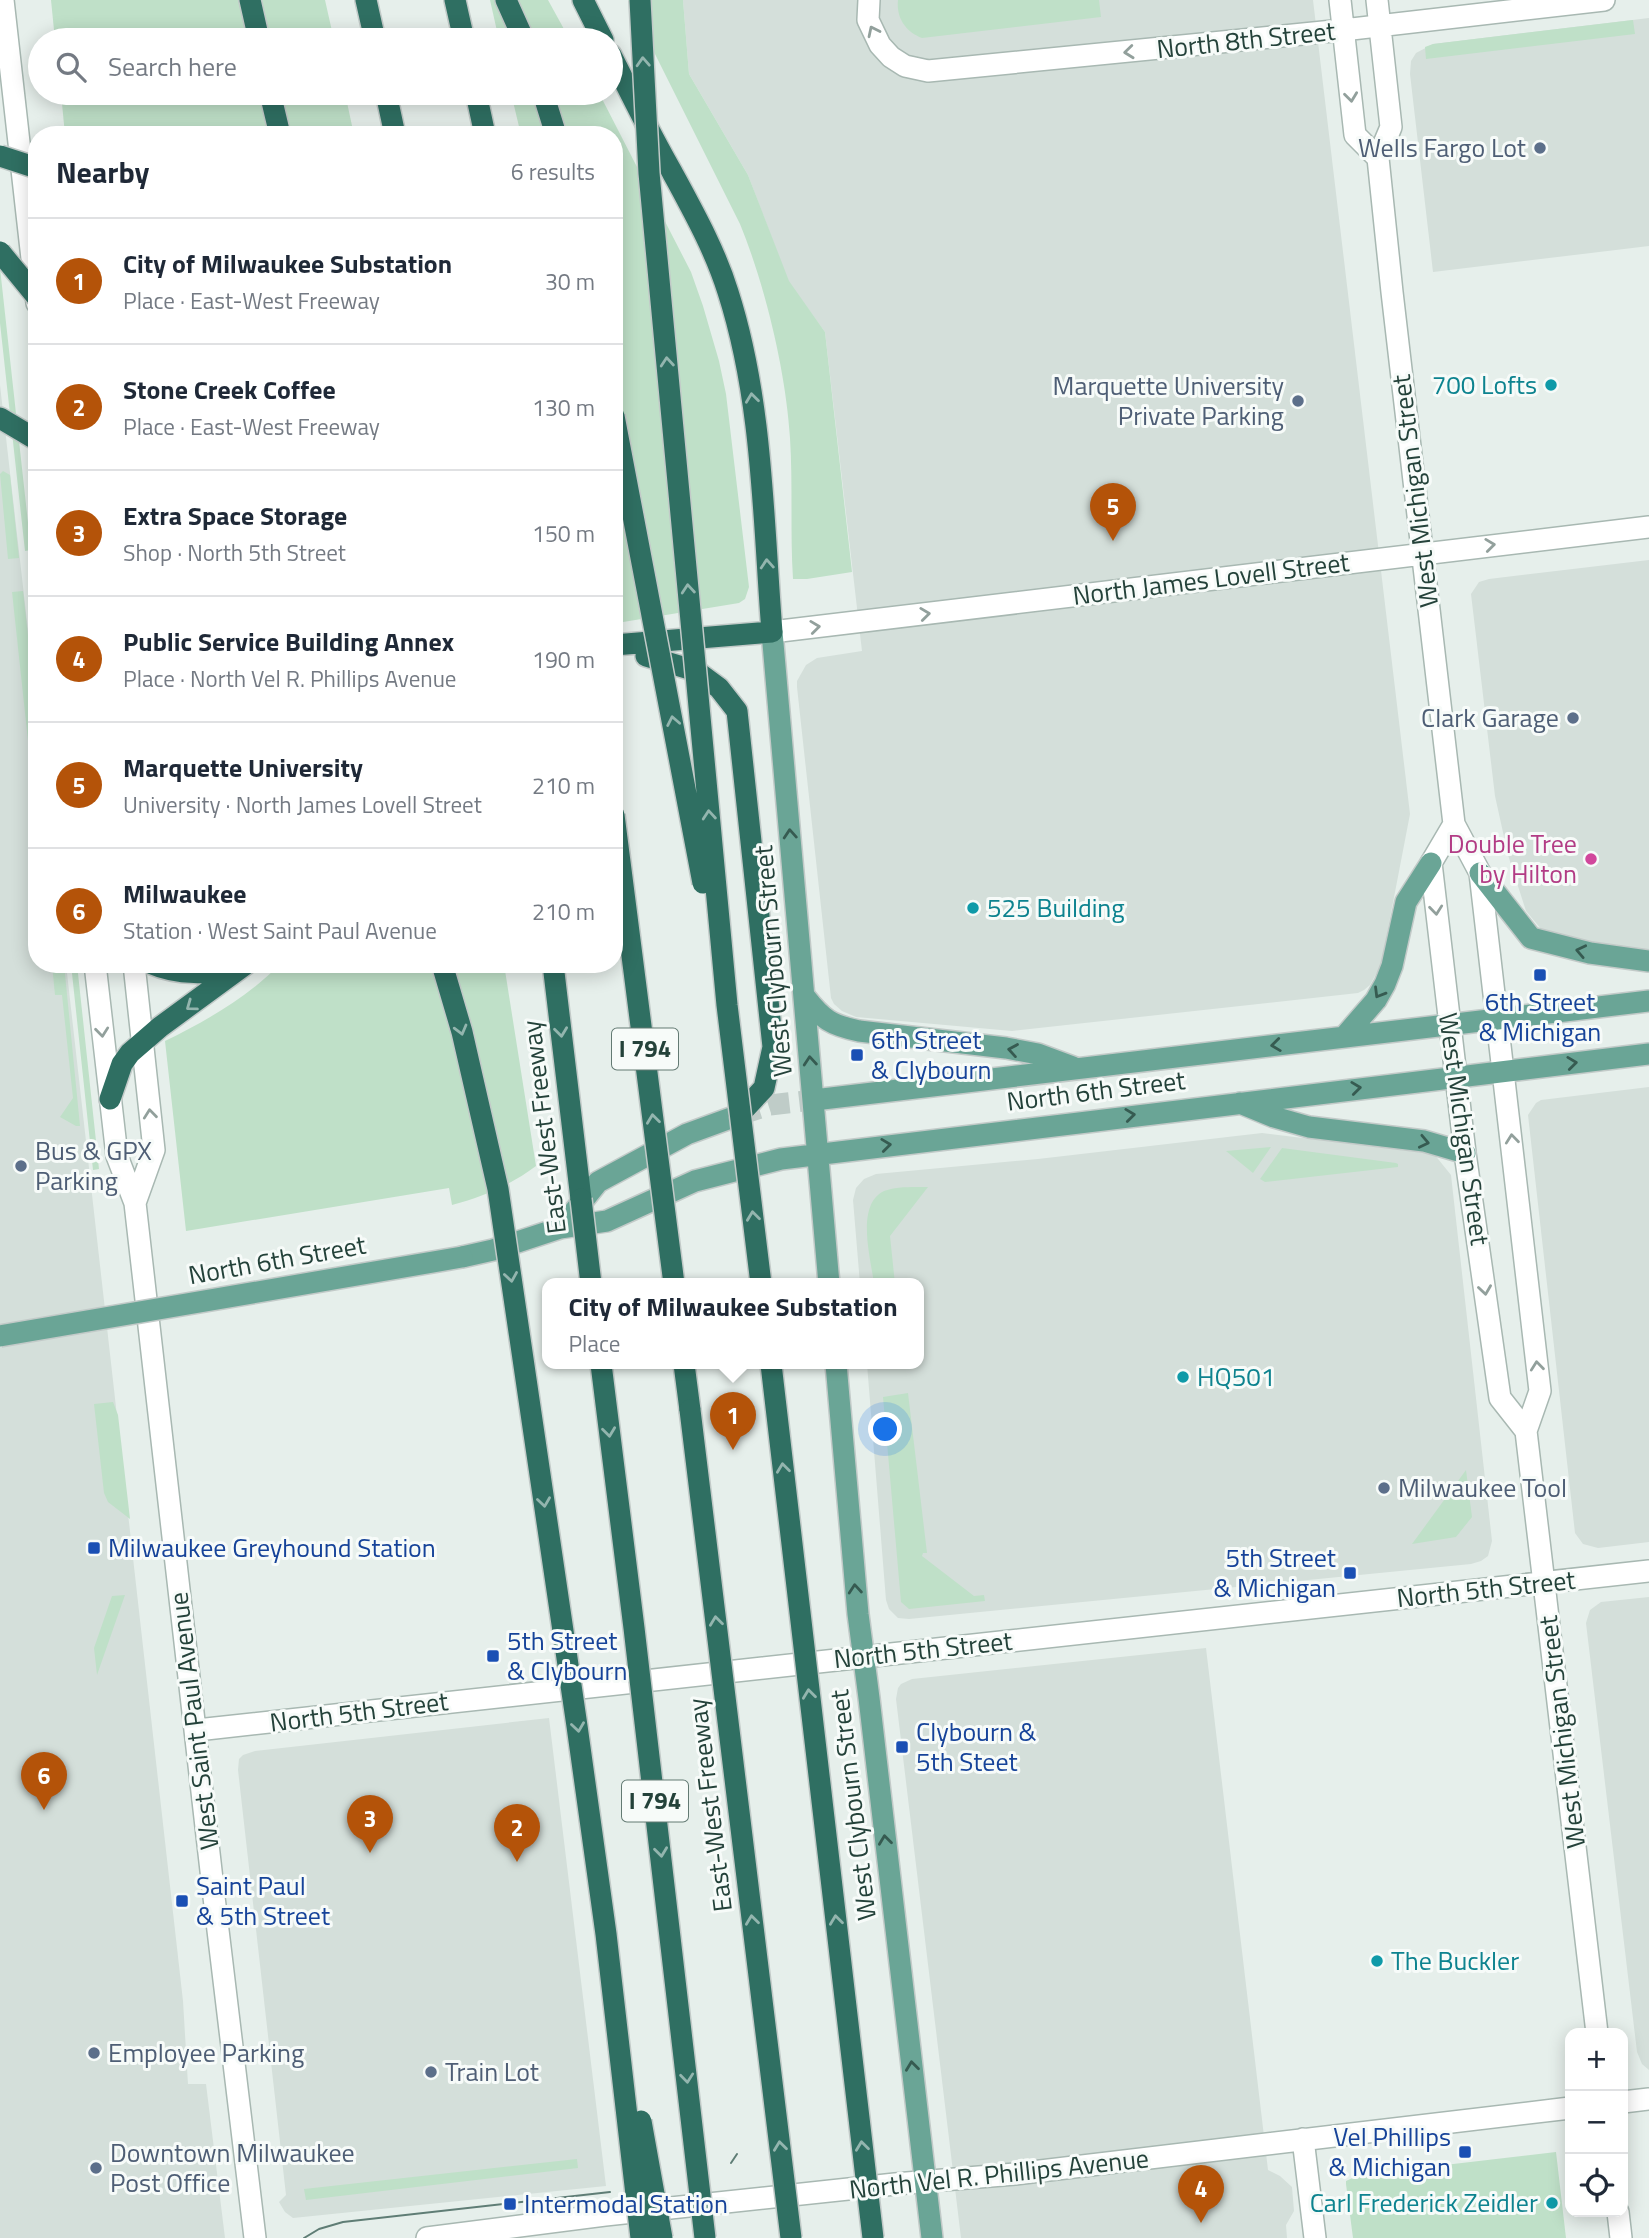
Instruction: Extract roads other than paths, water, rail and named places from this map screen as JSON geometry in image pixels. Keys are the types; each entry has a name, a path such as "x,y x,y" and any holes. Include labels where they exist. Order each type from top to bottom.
{"highway":[{"path":"250,0 256,28"},
{"path":"366,0 372,28"},
{"path":"455,0 461,28"},
{"path":"506,0 519,28"},
{"path":"583,0 597,28"},
{"path":"640,0 649,173 727,1005 760,1278"},
{"path":"623,78 690,204 711,250 728,290 743,344 751,388 759,466 772,632 623,645"},
{"path":"273,105 277,126"},
{"path":"389,105 394,126"},
{"path":"478,105 483,126"},
{"path":"547,105 553,126"},
{"path":"0,156 28,165"},
{"path":"0,252 28,287"},
{"path":"0,418 28,435"},
{"path":"623,463 727,1005"},
{"path":"623,649 696,671 719,688 737,710 773,1047 764,1088 739,1115"},
{"name":"I 794","path":"623,885 673,1278"},
{"path":"189,973 210,973"},
{"path":"110,1099 122,1064 142,1041 235,973"},
{"path":"445,973 462,1032 498,1189 578,1726 606,1934 641,2238"},
{"name":"East-West Freeway","path":"554,973 590,1278"},
{"name":"East-West Freeway","path":"602,1369 705,2238"},
{"name":"East-West Freeway","path":"685,1369 791,2238"},
{"path":"772,1369 873,2238"},
{"path":"606,1934 662,2238"}],"main road":[{"name":"West Clybourn Street","path":"772,632 828,1278"},
{"path":"1344,1037 1376,1000 1385,984 1392,966 1406,902 1431,863"},
{"path":"1480,873 1531,938 1590,953 1649,961"},
{"path":"805,997 817,1013 835,1026 1006,1048 1038,1054 1078,1069"},
{"name":"North 6th Street","path":"814,1100 1649,1001"},
{"name":"North 6th Street","path":"0,1336 493,1250 560,1228 607,1222 695,1181 781,1159 1649,1054"},
{"path":"1238,1102 1308,1127 1424,1141 1465,1153"},
{"path":"560,1228 598,1182 687,1134 739,1115"},
{"name":"West Clybourn Street","path":"835,1369 858,1614 932,2238"}],"street":[{"path":"2,0 28,227"},
{"name":"North 8th Street","path":"869,0 868,20 880,45 891,57 905,66 928,71 1343,30 1604,0"},
{"path":"1340,0 1355,135 1378,158"},
{"name":"West Michigan Street","path":"1377,0 1391,127 1378,158 1454,824 1480,873 1498,1019 1540,1391 1526,1431 1596,2028"},
{"name":"North James Lovell Street","path":"772,632 1649,527"},
{"path":"1431,863 1454,824"},
{"name":"West Michigan Street","path":"1431,863 1465,1153 1500,1398 1526,1431"},
{"name":"West Saint Paul Avenue","path":"96,973 117,1156 135,1203 255,2238"},
{"name":"West Saint Paul Avenue","path":"135,973 154,1150 135,1203"},
{"name":"North 5th Street","path":"197,1730 1649,1571"},
{"path":"1628,2101 1649,2099"},
{"name":"North Vel R. Phillips Avenue","path":"427,2238 895,2184 1028,2173 1565,2109"},
{"path":"1303,2139 1315,2238"},
{"path":"1619,2217 1621,2238"}],"tunnel":[{"path":"739,1115 770,1105 814,1100"}],"tram line":[{"path":"731,2163 737,2154"},
{"path":"304,2238 319,2229 343,2222 610,2192"}],"place":[{"name":"Wells Fargo Lot","path":"1540,148"},
{"name":"700 Lofts","path":"1551,385"},
{"name":"Marquette University Private Parking","path":"1298,401"},
{"name":"Marquette University","path":"1113,541"},
{"name":"Clark Garage","path":"1573,718"},
{"name":"Double Tree by Hilton","path":"1591,859"},
{"name":"525 Building","path":"973,908"},
{"name":"6th Street & Michigan","path":"1540,975"},
{"name":"6th Street & Clybourn","path":"857,1055"},
{"name":"Bus & GPX Parking","path":"21,1166"},
{"name":"HQ501","path":"1183,1377"},
{"name":"City of Milwaukee Substation","path":"733,1450"},
{"name":"Milwaukee Tool","path":"1384,1488"},
{"name":"Milwaukee Greyhound Station","path":"94,1548"},
{"name":"5th Street & Michigan","path":"1350,1573"},
{"name":"5th Street & Clybourn","path":"493,1656"},
{"name":"Clybourn & 5th Steet","path":"902,1747"},
{"name":"Milwaukee","path":"44,1810"},
{"name":"Extra Space Storage","path":"370,1853"},
{"name":"Stone Creek Coffee","path":"517,1862"},
{"name":"Saint Paul & 5th Street","path":"182,1901"},
{"name":"The Buckler","path":"1377,1961"},
{"name":"Employee Parking","path":"94,2053"},
{"name":"Train Lot","path":"431,2072"},
{"name":"Vel Phillips & Michigan","path":"1465,2152"},
{"name":"Downtown Milwaukee Post Office","path":"96,2168"},
{"name":"Carl Frederick Zeidler","path":"1552,2203"},
{"name":"Intermodal Station","path":"510,2204"},
{"name":"Public Service Building Annex","path":"1201,2223"}]}
